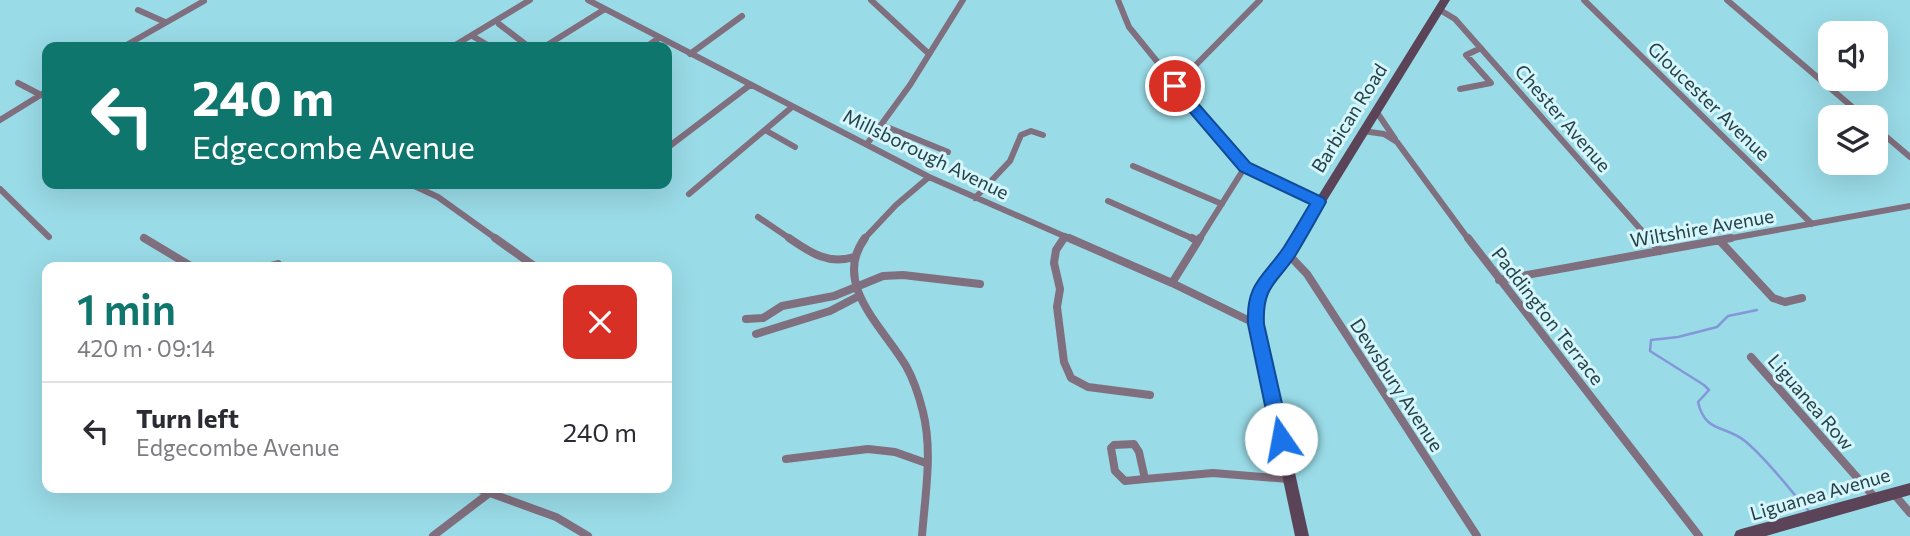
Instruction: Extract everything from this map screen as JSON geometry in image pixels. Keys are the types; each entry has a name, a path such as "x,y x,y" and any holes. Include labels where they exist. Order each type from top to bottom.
{"main road":[{"name":"Barbican Road","path":"1302,536 1256,324 1255,308 1265,279 1288,254 1443,5"},
{"name":"Liguanea Avenue","path":"1741,536 1910,489"}],"street":[{"path":"460,42 530,0"},
{"name":"Millsborough Avenue","path":"588,0 602,11 664,42"},
{"path":"871,0 929,54"},
{"path":"867,144 963,0"},
{"path":"1118,0 1129,27 1175,86 1245,167 1319,202"},
{"path":"1175,86 1260,0"},
{"name":"Gloucester Avenue","path":"1584,0 1812,224"},
{"path":"1727,0 1850,105"},
{"path":"131,42 204,1"},
{"name":"Chester Avenue","path":"1443,5 1660,251"},
{"path":"138,10 165,22"},
{"path":"552,42 602,11"},
{"path":"690,54 742,16"},
{"path":"719,23 729,23"},
{"path":"499,24 522,42"},
{"path":"474,37 482,42"},
{"path":"653,42 657,39"},
{"name":"Millsborough Avenue","path":"672,46 929,177 1172,283 1256,324"},
{"path":"1460,89 1491,83 1466,55 1481,48"},
{"path":"18,83 42,92"},
{"path":"672,144 750,85"},
{"path":"0,120 42,94"},
{"path":"689,194 792,107"},
{"name":"Paddington Terrace","path":"1376,111 1499,280 1699,536"},
{"path":"882,125 948,152"},
{"path":"765,130 795,147"},
{"path":"975,198 1010,161 1021,135 1031,131 1043,135"},
{"path":"1363,131 1384,134 1397,142"},
{"path":"1888,138 1910,157"},
{"path":"1133,166 1222,204"},
{"path":"1172,283 1245,167"},
{"path":"922,536 926,427 920,400 908,369 859,296 852,265 859,246 888,214 929,177"},
{"path":"0,189 49,237"},
{"path":"421,189 438,197 529,262"},
{"path":"1108,201 1198,241"},
{"name":"Wiltshire Avenue","path":"1499,280 1910,206"},
{"path":"758,217 817,257 841,261 854,257"},
{"path":"1065,236 1056,250 1054,263 1059,289 1057,307 1064,362 1071,378 1088,387 1150,395"},
{"path":"145,238 184,262"},
{"path":"1720,241 1773,299 1785,302 1802,298"},
{"name":"Dewsbury Avenue","path":"1288,254 1307,274 1477,536"},
{"path":"746,319 763,318 782,306 826,299 873,278 903,275 979,284"},
{"path":"756,334 830,311 859,296"},
{"name":"Liguanea Row","path":"1751,357 1876,499"},
{"path":"1144,479 1139,452 1134,444 1114,445 1111,448 1112,465 1125,481 1203,473 1290,479"},
{"path":"786,459 829,451 878,451 894,452 926,463"},
{"path":"1893,493 1910,513"},
{"path":"433,536 488,494 556,517 588,536"}],"waterway":[{"path":"1757,310 1728,316 1717,327 1678,337 1651,340 1650,351 1709,390 1698,402 1705,419 1745,441 1770,465 1808,510"}],"route":[{"path":"1175,86 1245,167 1319,202 1288,254 1265,279 1256,300 1256,324 1281,439"}]}
